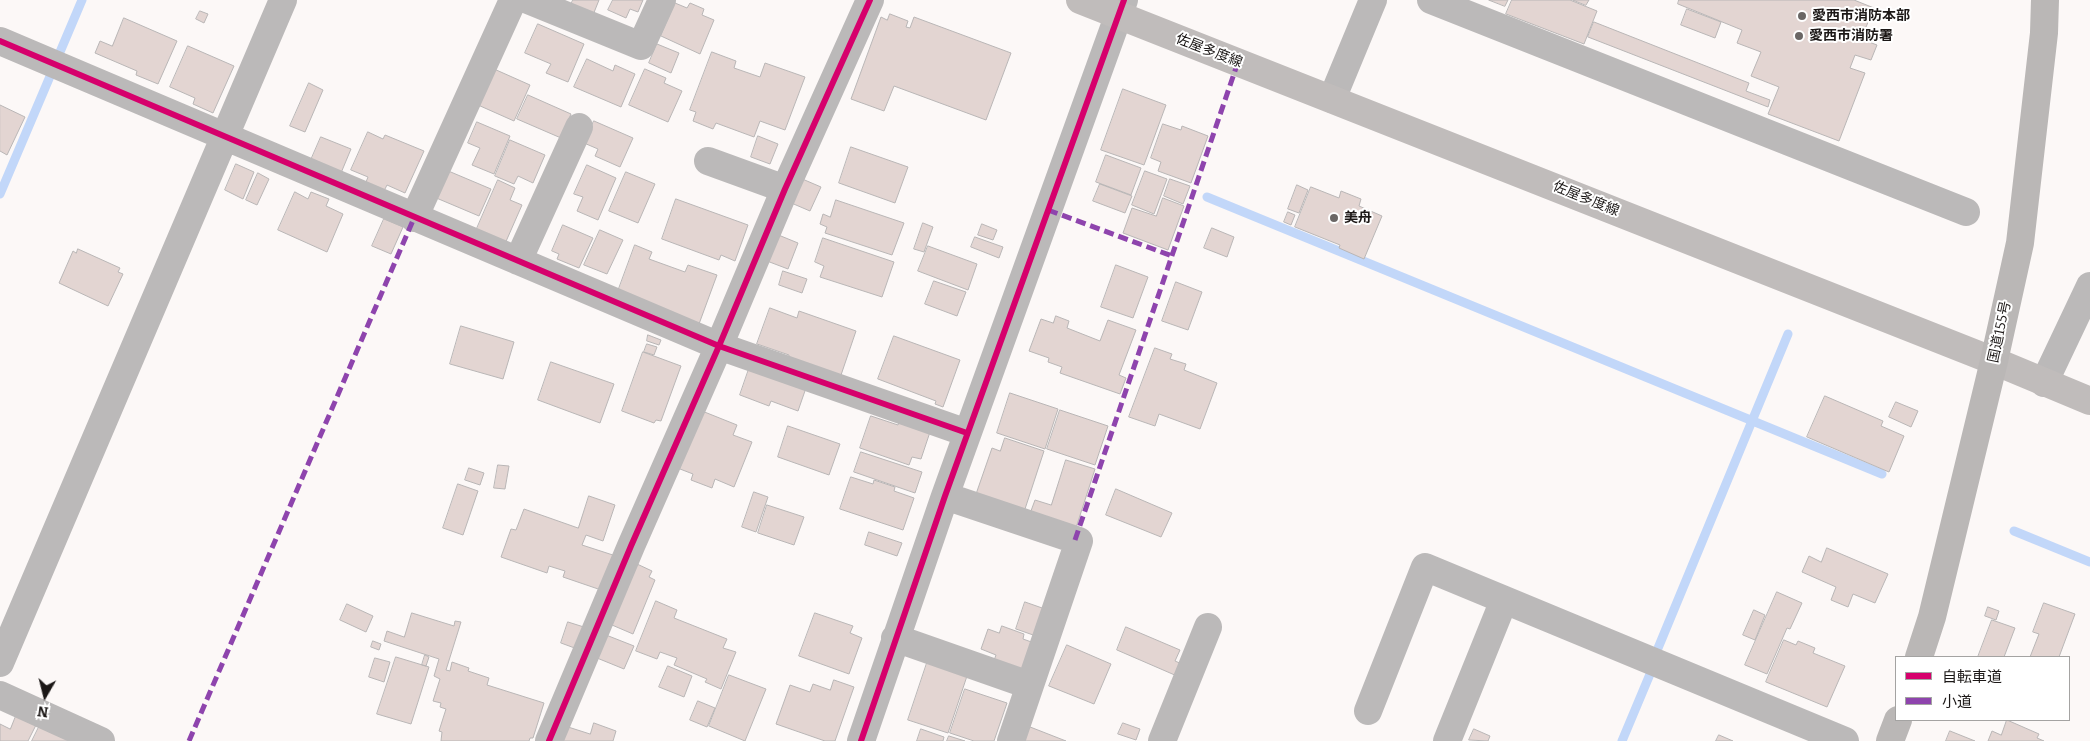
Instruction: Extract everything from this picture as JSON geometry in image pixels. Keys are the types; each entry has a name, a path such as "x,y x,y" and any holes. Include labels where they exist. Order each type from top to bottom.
{"highway":[{"name":"国道155号","path":"1919,656 1932,617 1994,361 2020,243 2044,33 2045,0"},
{"path":"1890,741 1898,721"}],"main road":[{"name":"佐屋多度線","path":"1080,0 1121,8 1332,99 1994,361 2090,402"}],"street":[{"path":"0,663 283,0"},
{"path":"414,218 513,0"},
{"path":"528,0 642,46 662,0"},
{"path":"549,741 785,189 870,0"},
{"path":"1332,99 1373,0"},
{"path":"1431,0 1966,212"},
{"path":"861,741 945,496 1121,8"},
{"path":"0,41 719,346 968,433"},
{"path":"518,261 579,126"},
{"path":"708,161 785,189"},
{"path":"2044,383 2090,286"},
{"path":"945,496 1079,541 1011,741"},
{"path":"1368,711 1425,567 1846,741"},
{"path":"1447,741 1504,600"},
{"path":"1162,741 1208,627"},
{"path":"895,638 1029,685"},
{"path":"0,695 101,741"}],"building":[{"path":"573,0 599,0 593,15 571,5"},
{"path":"613,0 643,0 638,12 630,9 626,18 608,10"},
{"path":"1489,0 1508,0 1505,6"},
{"path":"1512,0 1570,0 1597,11 1584,44 1506,14"},
{"path":"1573,0 1589,0 1586,5"},
{"path":"1679,0 1854,0 1874,8 1861,39 1877,45 1871,60 1855,55 1850,68 1865,73 1839,141 1768,114 1779,87 1751,76 1761,52 1737,43 1742,30 1678,4"},
{"path":"675,3 687,8 690,3 704,9 702,15 714,20 700,54 661,36"},
{"path":"1687,9 1721,22 1715,38 1681,25"},
{"path":"200,11 208,14 204,23 196,19"},
{"path":"890,14 908,21 906,27 910,28 914,17 1011,53 986,120 894,86 884,111 851,99 881,17 887,20"},
{"path":"124,18 177,41 158,84 136,75 137,71 95,53 100,41 112,46"},
{"path":"1594,22 1749,83 1746,91 1770,100 1768,107 1588,37"},
{"path":"538,24 584,44 568,82 546,73 551,64 525,53"},
{"path":"657,44 679,53 671,73 649,63"},
{"path":"188,46 234,66 213,113 193,104 195,98 170,87"},
{"path":"712,52 736,61 734,68 760,77 765,63 805,77 785,130 760,121 754,137 716,123 713,129 693,121 696,112 690,110"},
{"path":"587,59 613,71 615,65 635,74 621,107 574,87"},
{"path":"494,69 530,85 514,121 478,105"},
{"path":"645,69 666,78 664,83 682,91 668,122 629,105"},
{"path":"309,83 323,90 305,132 290,126"},
{"path":"1123,89 1166,105 1144,165 1101,150"},
{"path":"528,95 571,114 561,138 517,119"},
{"path":"0,105 25,117 7,155 0,151"},
{"path":"594,121 633,138 620,167 595,156 598,149 584,143"},
{"path":"477,122 510,136 494,174 472,165 480,148 468,143"},
{"path":"1163,124 1181,130 1182,126 1208,136 1191,183 1158,171 1161,162 1151,158"},
{"path":"368,132 383,139 385,135 424,151 405,193 387,185 384,191 366,182 368,177 351,170"},
{"path":"758,136 778,144 770,164 751,157"},
{"path":"321,137 351,149 341,173 311,160"},
{"path":"510,140 545,155 533,183 518,176 514,184 495,176"},
{"path":"851,147 908,167 895,203 839,183"},
{"path":"1106,155 1141,168 1131,195 1096,182"},
{"path":"236,164 254,172 243,199 225,190"},
{"path":"587,165 616,178 598,220 577,211 583,197 574,194"},
{"path":"446,170 491,189 479,216 434,197"},
{"path":"1145,171 1167,179 1154,214 1132,205"},
{"path":"626,172 655,184 638,223 609,211"},
{"path":"258,173 269,179 257,205 246,200"},
{"path":"800,178 821,187 810,211 789,202"},
{"path":"1170,179 1190,186 1183,204 1164,196"},
{"path":"498,180 515,188 510,200 522,205 504,246 475,233"},
{"path":"1100,184 1132,196 1125,213 1093,201"},
{"path":"1297,185 1308,190 1299,213 1288,209"},
{"path":"1311,187 1339,198 1341,191 1361,199 1359,206 1382,216 1364,259 1339,248 1340,245 1295,227"},
{"path":"295,192 308,199 311,192 329,199 326,206 343,214 327,252 278,230"},
{"path":"1163,198 1184,206 1168,250 1123,233 1132,208 1156,216"},
{"path":"676,199 748,225 735,261 721,255 719,260 662,239"},
{"path":"836,200 904,223 892,255 825,233 827,227 820,224 823,214 830,217"},
{"path":"1288,212 1295,215 1291,225 1284,222"},
{"path":"384,219 403,227 391,254 372,246"},
{"path":"923,223 933,227 924,252 914,249"},
{"path":"982,224 997,230 993,240 978,235"},
{"path":"563,225 593,238 579,268 557,259 559,254 552,251"},
{"path":"1212,228 1234,237 1227,257 1204,248"},
{"path":"600,230 623,240 607,274 584,265"},
{"path":"776,234 798,243 788,269 767,261"},
{"path":"975,237 1003,247 999,258 971,247"},
{"path":"823,238 894,262 882,297 820,277 824,266 815,262"},
{"path":"635,245 652,252 649,259 685,272 688,265 717,275 699,324 617,294"},
{"path":"928,246 977,264 968,290 918,271"},
{"path":"78,249 120,268 118,272 123,274 108,306 59,283 73,251 76,253"},
{"path":"1116,265 1148,277 1133,318 1101,307"},
{"path":"783,271 807,279 802,293 779,285"},
{"path":"934,281 966,292 957,316 925,304"},
{"path":"1176,282 1202,292 1188,330 1162,321"},
{"path":"770,308 797,318 799,311 856,331 840,378 788,360 789,355 757,344"},
{"path":"1056,316 1069,321 1067,328 1100,341 1108,320 1136,330 1119,375 1126,378 1120,394 1060,373 1062,367 1048,362 1049,358 1029,351 1041,319 1053,323"},
{"path":"461,326 514,342 503,379 450,364"},
{"path":"648,335 661,340 659,345 647,341"},
{"path":"894,336 960,360 943,407 935,404 936,401 878,379"},
{"path":"647,344 657,347 654,355 644,352"},
{"path":"1155,348 1172,354 1170,359 1186,364 1184,370 1217,383 1200,429 1159,414 1155,426 1129,417"},
{"path":"643,352 681,366 661,421 656,420 654,423 622,411"},
{"path":"551,362 614,384 600,423 538,400"},
{"path":"750,366 807,385 798,411 771,401 769,406 740,395"},
{"path":"1010,393 1058,409 1045,449 997,433"},
{"path":"1825,396 1883,421 1881,426 1904,436 1889,472 1807,437"},
{"path":"1896,402 1918,411 1911,427 1889,417"},
{"path":"1060,410 1108,426 1095,465 1047,449"},
{"path":"702,411 737,425 733,435 752,442 734,487 715,479 712,488 691,480 693,474 680,469"},
{"path":"871,416 898,425 900,419 931,429 921,459 912,457 909,465 860,448"},
{"path":"788,426 840,444 829,475 778,457"},
{"path":"1005,438 1044,451 1024,512 975,497 992,448 1000,451"},
{"path":"861,452 922,472 915,493 854,472"},
{"path":"1066,460 1095,469 1074,534 1028,519 1035,500 1051,505"},
{"path":"498,465 509,466 505,489 494,488"},
{"path":"469,468 484,473 480,485 465,480"},
{"path":"851,477 873,484 874,480 895,487 894,491 914,498 903,530 840,509"},
{"path":"458,484 478,491 463,535 443,528"},
{"path":"1116,489 1172,513 1161,537 1106,515"},
{"path":"754,492 768,497 756,532 742,527"},
{"path":"589,496 615,505 603,541 586,535 582,545 619,557 607,592 563,577 565,571 549,566 547,573 501,557 511,529 516,530 524,509 578,528"},
{"path":"767,505 804,517 794,545 758,533"},
{"path":"869,532 902,543 897,556 865,545"},
{"path":"1827,548 1888,574 1875,603 1853,594 1848,607 1831,600 1836,587 1802,572 1809,556 1821,562"},
{"path":"637,564 652,571 649,577 655,580 633,634 612,625"},
{"path":"1777,592 1802,603 1790,629 1787,628 1767,674 1745,665"},
{"path":"656,601 677,610 674,618 727,639 723,648 736,652 721,689 705,682 707,679 674,665 677,658 660,652 657,659 636,651"},
{"path":"1025,602 1045,609 1036,636 1016,629"},
{"path":"2044,603 2075,614 2059,656 2030,656 2039,634 2033,632"},
{"path":"347,604 373,616 366,632 340,620"},
{"path":"1988,607 1999,611 1996,620 1985,616"},
{"path":"1754,610 1765,615 1755,640 1743,635"},
{"path":"412,613 454,626 455,621 461,622 446,670 450,671 452,662 469,668 468,671 489,678 487,685 544,703 533,738 530,738 529,741 441,741 442,732 439,731 446,709 440,707 441,703 433,701 440,679 434,676 439,659 384,641 387,631 404,637"},
{"path":"815,613 853,626 850,633 862,638 849,674 799,656"},
{"path":"1992,620 2015,628 2004,656 1978,656"},
{"path":"568,622 587,628 580,650 561,643"},
{"path":"1002,626 1024,634 1023,639 1037,644 1026,675 993,663 996,655 981,649 988,629 999,633"},
{"path":"1126,627 1180,650 1175,661 1182,664 1177,676 1117,650"},
{"path":"606,635 634,646 624,669 597,658"},
{"path":"1784,640 1796,645 1798,641 1815,648 1813,653 1845,666 1827,707 1766,682"},
{"path":"373,641 381,644 379,650 371,647"},
{"path":"1067,645 1111,664 1094,704 1049,686"},
{"path":"425,655 429,657 426,666 422,665"},
{"path":"396,657 429,667 411,724 377,714"},
{"path":"375,658 390,662 384,682 369,677"},
{"path":"928,660 968,673 948,733 908,720"},
{"path":"668,666 692,676 684,697 659,687"},
{"path":"729,675 766,689 745,741 709,726"},
{"path":"834,680 854,687 835,741 825,741 776,724 790,685 810,692 813,684 830,690"},
{"path":"965,689 1007,703 994,741 974,741 950,733"},
{"path":"698,701 715,708 707,727 690,720"},
{"path":"16,716 36,725 28,741 0,741 0,724 10,729"},
{"path":"2007,721 2009,721 2039,734 2037,738 2044,741 1988,741 1992,731 2001,735"},
{"path":"594,723 616,731 613,741 560,741 565,726 590,734"},
{"path":"1123,723 1140,729 1136,740 1118,734"},
{"path":"1025,725 1066,741 1019,741"},
{"path":"39,727 68,740 32,741"},
{"path":"921,729 944,737 943,741 917,741"},
{"path":"1474,729 1490,736 1488,741 1469,740"},
{"path":"1950,731 1975,741 1946,741"},
{"path":"1719,735 1733,741 1716,741"},
{"path":"949,736 965,741 947,741"}],"waterway":[{"path":"60,52 82,0"},
{"path":"0,194 51,74"},
{"path":"1207,197 1882,474"},
{"path":"1656,653 1788,334"},
{"path":"2014,531 2090,562"},
{"path":"1622,741 1653,667"}],"marked path":[{"path":"1075,540 1238,62"},
{"path":"1048,210 1172,256"},
{"path":"189,741 414,218"}],"cycle path":[{"path":"549,741 785,189 870,0"},
{"path":"861,741 945,496 1124,0"},
{"path":"0,41 719,346 967,433"}],"place":[{"name":"愛西市消防本部","path":"1802,16"},
{"name":"愛西市消防署","path":"1799,36"},
{"name":"美舟","path":"1334,218"}]}
